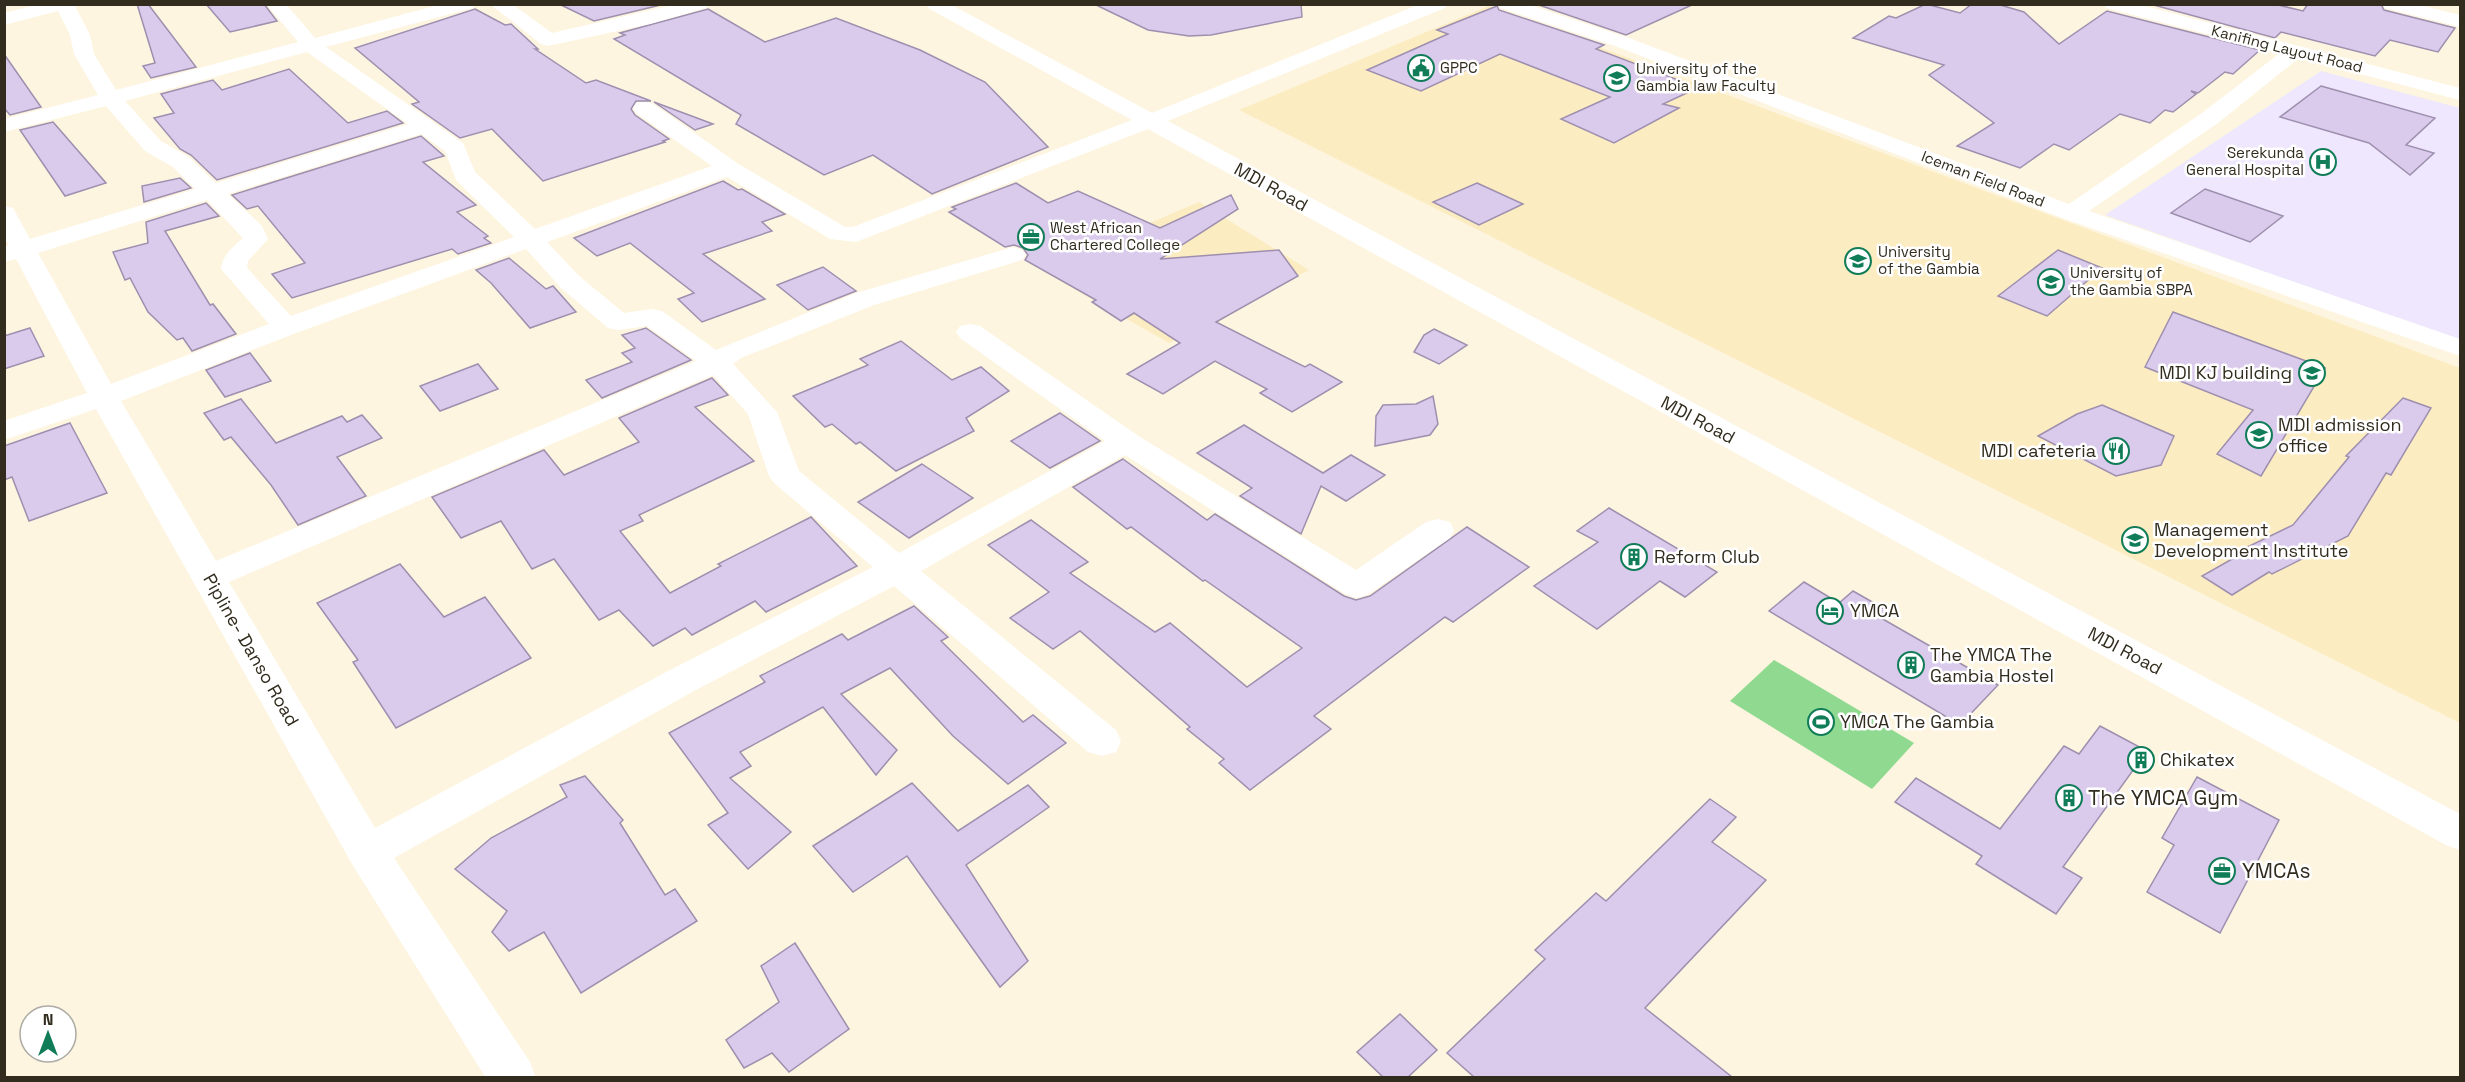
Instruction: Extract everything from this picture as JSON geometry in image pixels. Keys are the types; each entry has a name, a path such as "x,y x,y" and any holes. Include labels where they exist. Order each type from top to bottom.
{"street":[{"path":"275,4 312,46 455,148 464,175 530,238 570,282 618,322 652,317 717,363 762,412 784,476 1102,741"},
{"path":"4,126 466,4"},
{"path":"499,4 548,40 650,18 699,4"},
{"name":"MDI Road","path":"935,4 2460,833"},
{"path":"644,108 729,168 839,234 856,235 1150,121 1438,4"},
{"name":"Iceman Field Road","path":"1508,4 1622,42 2071,213 2460,348"},
{"name":"Kanifing Layout Road","path":"2113,4 2460,94"},
{"path":"2168,18 2193,4"},
{"path":"2392,4 2460,21"},
{"path":"4,19 65,5 80,35 84,54 111,99 153,146 181,162 253,231 256,239 235,259 234,269 286,327"},
{"path":"2071,213 2210,118 2296,51"},
{"path":"14,252 425,126"},
{"path":"4,431 104,397 286,327 729,168"},
{"name":"Pipline- Danso Road","path":"4,213 14,252 104,397 367,852 513,1077"},
{"path":"209,577 717,363 731,352 865,299 1012,255"},
{"path":"970,332 1126,441 1356,586 1438,530"},
{"path":"367,852 683,680 896,570 1126,441"}],"shaded area":[{"name":"University of the Gambia","path":"1489,6 2460,368 2460,723 1239,110"},
{"name":"Serekunda General Hospital","path":"2321,71 2460,108 2460,341 2105,215"},
{"path":"1199,202 1309,270 1169,343 1041,270"}],"green space":[{"name":"YMCA The Gambia","path":"1774,660 1914,743 1872,789 1730,701"}],"building":[{"path":"137,4 148,4 196,67 151,78 143,66 155,63"},
{"path":"206,4 264,4 277,21 230,32"},
{"path":"559,4 665,4 594,21"},
{"path":"1094,4 1301,4 1302,17 1211,35 1189,36 1148,30"},
{"path":"1536,4 1694,4 1626,35"},
{"path":"1926,4 1960,13 1972,4 1997,4 2024,12 2059,44 2107,11 2260,50 2233,74 2225,72 2198,93 2191,91 2196,94 2173,112 2165,110 2150,123 2120,114 2069,150 2054,144 2020,168 1957,146 1994,123 1929,75 1944,65 1853,38 1889,16 1896,18"},
{"path":"2150,4 2274,4 2303,11 2308,4 2381,4 2384,10 2455,28 2438,52 2390,40 2375,56 2281,32 2275,38"},
{"path":"1497,6 1499,10 1604,45 1596,49 1681,81 1673,85 1689,92 1663,104 1679,108 1614,143 1561,119 1610,97 1500,54 1421,91 1367,70 1448,34 1437,30"},
{"path":"475,9 505,25 511,24 538,49 535,49 586,83 596,80 651,101 636,101 631,109 635,115 669,139 543,181 492,129 460,138 412,104 419,102 355,48"},
{"path":"708,9 765,42 836,18 920,50 985,82 1048,147 932,194 873,155 824,175 736,124 741,115 614,39 625,35 620,33"},
{"path":"4,54 41,107 10,115 4,108"},
{"path":"289,69 348,123 387,111 403,123 217,180 191,155 180,149 154,118 174,113 161,94 213,80 222,90"},
{"path":"2321,86 2435,118 2406,145 2434,153 2410,175 2369,143 2280,117"},
{"path":"654,102 713,124 695,130"},
{"path":"53,122 106,183 65,196 20,130"},
{"path":"421,136 444,156 423,162 476,205 457,212 488,236 484,238 491,243 458,254 452,249 292,298 272,274 305,263 258,206 247,209 232,195"},
{"path":"180,178 191,188 144,202 142,186"},
{"path":"723,181 738,190 742,189 785,214 762,222 772,231 703,254 765,299 702,322 678,299 694,293 630,243 597,256 574,238"},
{"path":"1016,183 1048,203 1078,191 1160,228 1231,195 1238,209 1160,259 1279,250 1298,276 1216,322 1305,367 1310,364 1342,382 1292,412 1260,393 1267,389 1215,361 1163,394 1127,374 1180,343 1134,313 1121,321 1092,302 1096,300 1025,260 1028,255 1023,248 1014,245 1005,247 949,212 956,209 952,207"},
{"path":"1477,183 1523,204 1479,225 1433,202"},
{"path":"2205,189 2283,216 2250,242 2171,213"},
{"path":"206,203 219,216 165,231 210,305 213,304 236,334 192,351 183,338 177,340 148,312 130,278 125,280 113,252 148,243 146,222"},
{"name":"University of the Gambia SBPA","path":"2058,250 2102,268 2047,316 1998,296"},
{"path":"509,258 546,289 553,286 576,312 530,328 491,283 476,270"},
{"path":"823,267 856,291 808,310 777,285"},
{"path":"2173,312 2325,368 2261,476 2217,454 2253,410 2145,367"},
{"path":"30,328 44,356 4,369 4,336"},
{"path":"646,328 691,360 602,398 586,380 632,362 622,353 635,348 622,335"},
{"path":"1434,329 1467,345 1439,364 1414,352 1424,335"},
{"path":"901,341 952,380 981,367 1009,391 966,418 974,431 896,471 860,442 856,444 832,424 825,427 793,396 868,365 860,359"},
{"path":"250,353 271,381 225,397 206,370"},
{"path":"478,364 498,389 440,411 420,386"},
{"path":"712,378 728,395 695,407 754,461 639,515 643,521 620,531 670,593 721,566 718,564 811,517 857,566 766,612 755,601 692,635 685,628 653,646 619,610 599,620 554,559 532,569 501,521 461,538 432,497 544,450 564,475 639,442 619,418"},
{"path":"1433,396 1438,424 1430,435 1375,446 1376,416 1383,405 1416,404"},
{"path":"2403,398 2431,408 2391,475 2386,473 2348,536 2272,574 2269,572 2232,595 2202,576 2241,554 2237,552 2293,525 2349,457 2346,456"},
{"path":"241,399 276,443 342,416 347,422 362,415 382,438 337,457 366,496 298,525 271,485 231,437 224,440 204,413"},
{"name":"MDI cafeteria","path":"2102,405 2174,436 2161,465 2116,476 2038,436 2077,414"},
{"path":"1060,413 1100,441 1050,468 1011,441"},
{"path":"70,423 107,493 29,521 12,477 4,480 4,446"},
{"path":"1244,425 1323,473 1351,455 1385,475 1346,501 1321,486 1301,534 1240,496 1252,488 1197,453"},
{"path":"1123,459 1207,520 1215,514 1344,596 1356,600 1370,596 1467,527 1529,567 1453,622 1445,617 1314,716 1331,729 1250,790 1219,763 1224,759 1187,729 1190,727 1080,631 1053,649 1010,618 1049,592 988,545 1031,520 1088,562 1070,573 1155,632 1170,623 1247,687 1302,648 1205,580 1203,581 1131,527 1127,529 1073,487"},
{"path":"922,464 973,498 909,538 858,502"},
{"name":"Reform Club","path":"1609,508 1717,572 1685,597 1660,581 1597,629 1534,586 1598,542 1577,531"},
{"path":"400,564 444,617 485,597 531,658 396,728 353,662 358,660 317,603"},
{"name":"The YMCA The Gambia Hostel","path":"1804,582 1839,603 1853,591 1888,611 1881,618 1998,685 1960,725 1769,611"},
{"path":"914,606 948,637 941,641 1023,722 1033,715 1066,743 1008,784 953,736 890,668 841,694 897,750 876,775 823,707 740,752 751,766 730,778 791,832 748,869 708,825 728,813 669,733 765,682 760,676 842,634 848,640"},
{"path":"2100,726 2147,751 2063,867 2082,878 2056,914 1976,864 1982,856 1895,802 1916,778 2000,829 2064,746 2079,754"},
{"path":"585,776 623,820 620,823 665,895 675,889 697,921 581,993 544,932 509,951 492,932 507,911 455,869 491,838 567,797 560,785"},
{"path":"2197,777 2279,820 2220,933 2147,892 2174,845 2162,838"},
{"path":"912,783 958,831 1028,785 1049,807 966,865 1028,961 1000,987 907,856 853,892 813,846"},
{"path":"1710,799 1736,817 1712,842 1766,880 1645,1008 1732,1077 1474,1077 1447,1053 1545,959 1535,950 1596,893 1606,901"},
{"path":"795,943 849,1029 789,1072 772,1053 744,1068 726,1040 779,1002 761,966"},
{"path":"1400,1014 1437,1050 1408,1077 1383,1077 1357,1052"}],"place":[{"name":"GPPC","path":"1421,68"},
{"name":"University of the Gambia law Faculty","path":"1617,78"},
{"name":"Serekunda General Hospital","path":"2323,162"},
{"name":"West African Chartered College","path":"1031,237"},
{"name":"University of the Gambia","path":"1858,261"},
{"name":"University of the Gambia SBPA","path":"2051,282"},
{"name":"MDI KJ building","path":"2312,373"},
{"name":"MDI admission office","path":"2259,435"},
{"name":"MDI cafeteria","path":"2116,451"},
{"name":"Management Development Institute","path":"2135,540"},
{"name":"Reform Club","path":"1634,557"},
{"name":"YMCA","path":"1830,611"},
{"name":"The YMCA The Gambia Hostel","path":"1911,665"},
{"name":"YMCA The Gambia","path":"1821,722"},
{"name":"Chikatex","path":"2141,760"},
{"name":"The YMCA Gym","path":"2069,798"},
{"name":"YMCAs","path":"2222,871"}]}
